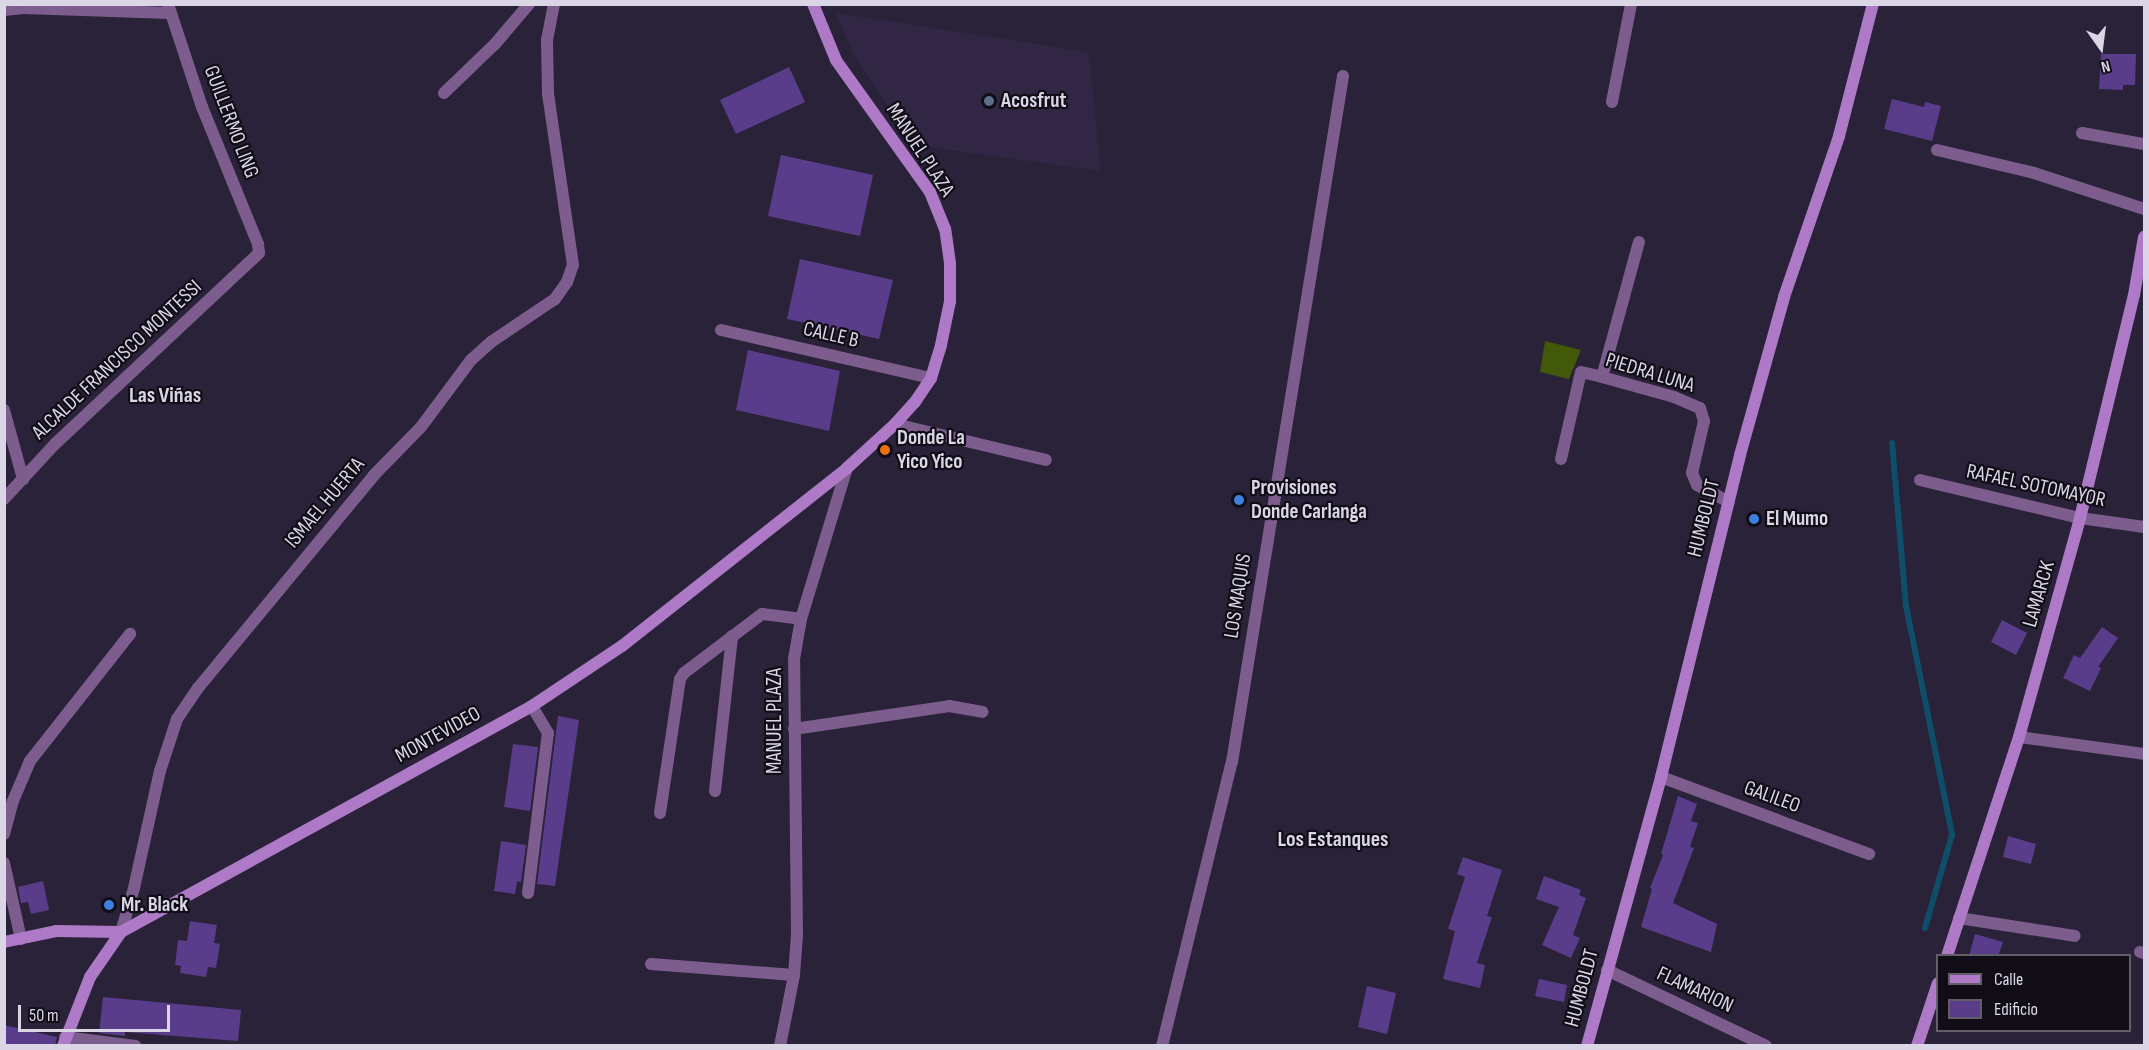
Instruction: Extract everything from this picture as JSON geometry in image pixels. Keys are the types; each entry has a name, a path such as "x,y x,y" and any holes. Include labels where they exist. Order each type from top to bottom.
{"main road":[{"name":"MANUEL PLAZA","path":"813,4 836,60 930,192 945,229 950,263 950,301 931,378 895,424 847,468"},
{"name":"HUMBOLDT","path":"1587,1046 1661,777 1729,502 1784,297 1839,136 1873,4"},
{"name":"LAMARCK","path":"1948,954 2019,737 2080,518 2139,296 2145,237"},
{"name":"MONTEVIDEO","path":"4,942 56,931 121,932 532,706 622,646 847,468"},
{"name":"ISMAEL HUERTA","path":"64,1041 90,977 121,932"},
{"path":"1917,1046 1936,989"}],"street":[{"path":"444,93 495,44 529,4"},
{"name":"ISMAEL HUERTA","path":"121,932 160,771 177,719 198,688 374,475 421,427 471,360 491,342 555,299 567,282 573,265 548,93 547,40 554,4"},
{"path":"1612,102 1631,4"},
{"path":"4,10 23,6 169,9"},
{"name":"GUILLERMO LING","path":"169,9 202,107 259,253"},
{"name":"LOS MAQUIS","path":"1162,1046 1232,762 1343,76"},
{"path":"2082,133 2145,144"},
{"path":"1937,150 2034,173 2145,209"},
{"path":"1602,377 1639,242"},
{"name":"ALCALDE FRANCISCO MONTESSI","path":"4,499 55,444 259,253"},
{"name":"CALLE B","path":"722,330 931,378"},
{"name":"PIEDRA LUNA","path":"1561,459 1581,372 1602,377 1674,397 1700,408 1704,421 1692,473 1697,485 1729,502"},
{"path":"4,410 23,479"},
{"path":"895,424 1046,460"},
{"name":"MANUEL PLAZA","path":"780,1046 794,975 797,934 794,659 801,619 847,468"},
{"name":"RAFAEL SOTOMAYOR","path":"1920,480 2080,518 2145,527"},
{"path":"660,813 680,679 689,668 767,613 801,619"},
{"path":"4,834 13,801 30,761 130,634"},
{"path":"715,791 732,636"},
{"path":"528,893 548,733 532,706"},
{"path":"794,729 949,706 982,712"},
{"path":"2019,737 2145,754"},
{"name":"GALILEO","path":"1661,777 1869,854"},
{"path":"4,863 21,939"},
{"path":"1959,918 2075,936"},
{"path":"651,964 794,975"},
{"name":"FLAMARION","path":"1607,970 1766,1046"},
{"path":"64,1041 135,1046"}],"shaded area":[{"name":"Acosfrut","path":"836,13 1089,52 1101,171 913,145 854,56"}],"green space":[{"path":"1545,341 1581,350 1569,379 1540,372"}],"building":[{"path":"2101,54 2136,54 2135,85 2123,85 2123,90 2099,89"},
{"path":"789,67 805,102 736,134 720,100"},
{"path":"1892,99 1924,107 1925,102 1941,106 1932,141 1884,129"},
{"path":"781,155 873,175 860,236 768,216"},
{"path":"800,259 893,280 879,339 787,319"},
{"path":"748,350 840,371 829,431 736,410"},
{"path":"2002,620 2027,633 2016,655 1991,642"},
{"path":"2102,627 2118,638 2098,667 2101,668 2090,691 2063,678 2074,655 2080,658"},
{"path":"558,716 579,720 555,886 537,884"},
{"path":"513,744 538,747 530,811 504,807"},
{"path":"1678,796 1697,804 1691,821 1698,823 1690,847 1694,848 1673,903 1717,924 1711,952 1641,927 1652,889 1650,888 1663,855 1661,854"},
{"path":"2008,836 2036,844 2031,864 2003,857"},
{"path":"501,841 526,845 521,882 517,881 515,894 494,891"},
{"path":"1463,857 1502,870 1487,916 1492,917 1477,963 1485,965 1480,988 1443,979 1455,931 1448,929 1465,877 1457,874"},
{"path":"1544,876 1581,890 1579,895 1586,898 1573,935 1580,938 1571,958 1542,945 1559,907 1536,899"},
{"path":"43,881 49,910 31,914 28,902 21,903 18,887"},
{"path":"190,921 217,925 214,943 220,944 216,968 208,967 206,977 180,973 181,966 175,965 178,940 187,941"},
{"path":"1975,934 2003,942 1999,954 1970,954"},
{"path":"1539,979 1567,985 1564,1002 1535,996"},
{"path":"1367,986 1396,993 1387,1034 1358,1027"},
{"path":"103,997 241,1010 238,1041 125,1032 125,1036 99,1033"},
{"path":"4,1025 57,1037 55,1046 4,1046"}],"waterway":[{"path":"1892,443 1906,606 1952,835 1925,928"}],"place":[{"name":"Acosfrut","path":"989,101"},
{"name":"Donde La Yico Yico","path":"885,450"},
{"name":"Provisiones Donde Carlanga","path":"1239,500"},
{"name":"El Mumo","path":"1754,519"},
{"name":"Mr. Black","path":"109,905"}],"district":[{"name":"Las Viñas","path":"165,396"},
{"name":"Los Estanques","path":"1333,840"}]}
